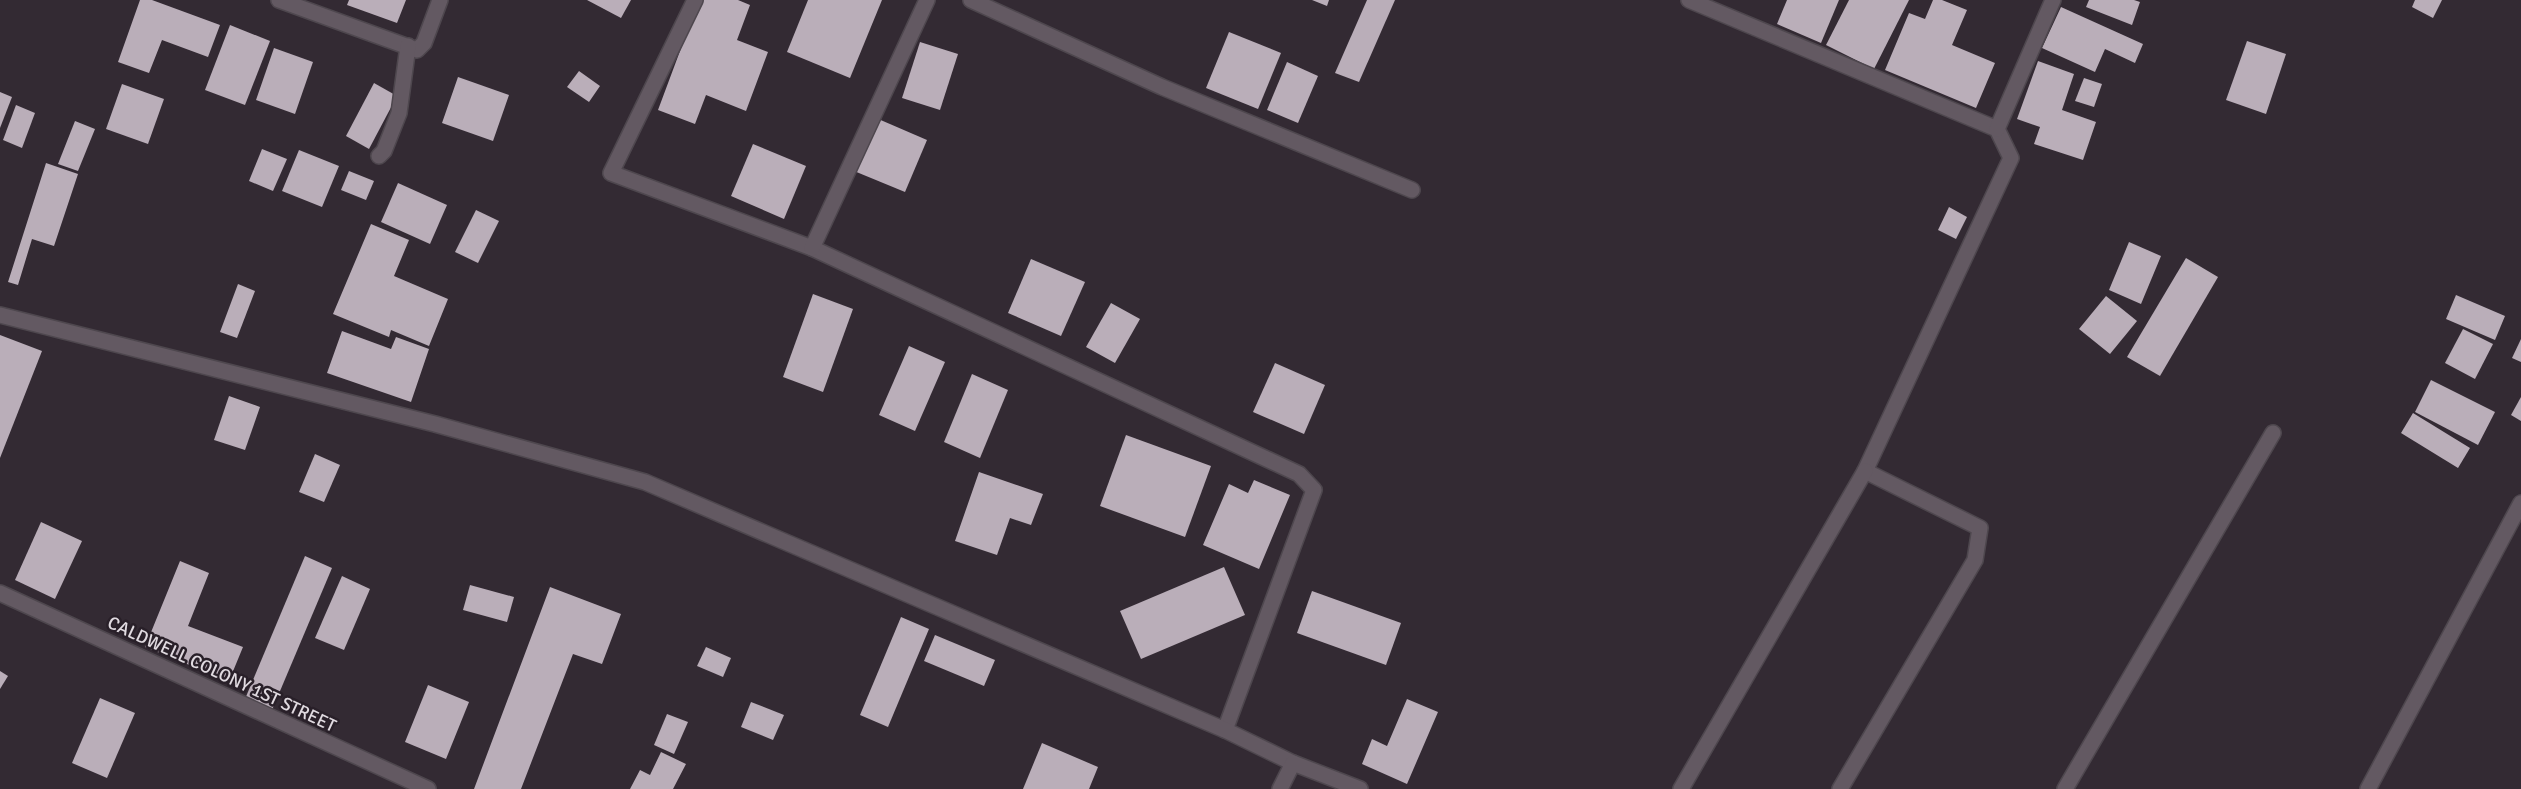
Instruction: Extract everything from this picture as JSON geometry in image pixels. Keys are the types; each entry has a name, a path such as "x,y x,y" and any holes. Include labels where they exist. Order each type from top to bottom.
{"street":[{"path":"279,0 416,50 424,43 440,0"},
{"path":"695,0 611,173 812,248 1299,474 1314,490 1225,730"},
{"path":"812,248 927,0"},
{"path":"971,0 1162,87 1412,190"},
{"path":"1681,789 1865,472 2011,158 1997,129 1689,0"},
{"path":"1997,129 2053,0"},
{"path":"379,156 384,151 399,113 408,46"},
{"path":"0,315 435,424 645,482 1225,730 1293,763 1360,789"},
{"path":"2065,789 2273,433"},
{"path":"1840,789 1976,560 1980,528 1865,472"},
{"path":"2368,789 2521,503"},
{"name":"CALDWELL COLONY 1ST STREET","path":"0,593 428,789"},
{"path":"1280,789 1293,763"}],"building":[{"path":"140,0 152,0 220,25 208,57 162,40 149,73 118,62"},
{"path":"349,0 406,0 397,23 347,5"},
{"path":"587,0 631,0 621,18"},
{"path":"699,0 738,0 750,5 737,40 768,52 746,111 706,95 695,124 658,110"},
{"path":"808,0 882,0 850,78 787,52"},
{"path":"1312,0 1329,0 1327,6"},
{"path":"1367,0 1395,0 1359,82 1335,73"},
{"path":"1787,0 1839,0 1821,43 1777,24"},
{"path":"1849,0 1909,0 1874,69 1826,45"},
{"path":"1933,0 1942,0 1967,10 1952,45 1995,63 1976,108 1885,70 1909,13 1925,19"},
{"path":"2089,0 2134,0 2140,2 2132,25 2086,7"},
{"path":"2415,0 2442,0 2433,18 2412,7"},
{"path":"2061,7 2143,44 2135,63 2105,49 2095,72 2042,48"},
{"path":"230,25 270,41 245,105 205,90"},
{"path":"1229,32 1281,53 1258,109 1206,88"},
{"path":"2247,41 2286,54 2266,114 2226,100"},
{"path":"920,42 958,54 940,110 902,98"},
{"path":"274,48 313,62 295,114 256,100"},
{"path":"2038,61 2074,74 2062,110 2096,122 2083,160 2034,144 2040,127 2017,119"},
{"path":"1287,62 1318,76 1298,123 1267,110"},
{"path":"579,71 600,86 589,102 567,87"},
{"path":"458,77 509,95 493,141 442,123"},
{"path":"2084,78 2102,84 2094,107 2075,101"},
{"path":"374,83 397,96 369,149 346,136"},
{"path":"122,84 164,99 148,144 106,129"},
{"path":"0,92 12,97 0,128"},
{"path":"16,105 35,113 22,148 3,140"},
{"path":"876,118 927,140 905,192 854,171"},
{"path":"75,121 95,129 78,171 58,164"},
{"path":"753,144 806,166 784,219 731,196"},
{"path":"262,149 287,159 273,191 249,181"},
{"path":"299,150 339,166 322,207 282,191"},
{"path":"46,163 78,174 54,246 32,239 18,285 8,282"},
{"path":"349,171 374,181 366,200 341,190"},
{"path":"398,183 447,205 430,244 381,222"},
{"path":"1949,207 1967,217 1956,239 1938,230"},
{"path":"476,210 499,221 478,263 455,252"},
{"path":"371,224 409,240 394,276 448,299 429,346 391,330 389,337 333,314"},
{"path":"2129,242 2161,256 2141,304 2109,290"},
{"path":"2186,258 2218,277 2160,376 2127,357"},
{"path":"1031,259 1085,282 1061,336 1008,313"},
{"path":"238,284 255,291 237,338 220,332"},
{"path":"813,294 853,309 823,392 783,377"},
{"path":"2456,295 2505,316 2495,340 2446,319"},
{"path":"2106,296 2137,321 2110,354 2079,329"},
{"path":"1111,303 1140,319 1115,363 1086,347"},
{"path":"2463,329 2493,344 2475,379 2445,363"},
{"path":"342,331 391,349 396,337 429,349 411,402 327,373"},
{"path":"0,335 42,351 0,458"},
{"path":"2521,339 2521,362 2512,358"},
{"path":"909,346 945,362 915,431 879,415"},
{"path":"1275,363 1325,385 1304,434 1253,412"},
{"path":"972,374 1008,390 980,458 944,442"},
{"path":"2431,380 2495,412 2478,445 2415,412"},
{"path":"229,396 260,407 245,450 214,440"},
{"path":"2521,397 2521,421 2511,415"},
{"path":"2413,413 2470,448 2458,468 2401,433"},
{"path":"1126,435 1211,466 1185,537 1100,506"},
{"path":"315,454 340,465 324,502 299,492"},
{"path":"979,472 1043,494 1031,525 1010,518 997,555 955,541"},
{"path":"1254,480 1290,495 1259,569 1203,545 1229,484 1248,493"},
{"path":"41,522 82,541 55,599 15,580"},
{"path":"305,556 332,568 272,710 245,699"},
{"path":"180,561 209,573 188,626 243,647 229,681 145,647"},
{"path":"1224,567 1245,615 1141,659 1120,611"},
{"path":"342,576 370,589 344,650 315,638"},
{"path":"470,585 514,597 507,622 463,610"},
{"path":"550,587 621,614 602,664 573,654 521,789 474,789"},
{"path":"1312,591 1401,623 1386,665 1297,633"},
{"path":"901,617 929,629 888,727 860,715"},
{"path":"935,635 995,660 984,686 924,661"},
{"path":"706,647 731,658 723,677 697,666"},
{"path":"0,671 8,676 0,689"},
{"path":"428,685 469,702 446,759 405,742"},
{"path":"100,698 135,713 107,778 72,763"},
{"path":"1407,699 1438,712 1407,784 1362,764 1372,739 1387,746"},
{"path":"751,702 784,715 773,740 741,727"},
{"path":"667,714 688,722 674,754 654,745"},
{"path":"1042,743 1098,767 1089,789 1023,789"},
{"path":"661,752 686,764 673,789 630,789 640,770 650,775"}]}
